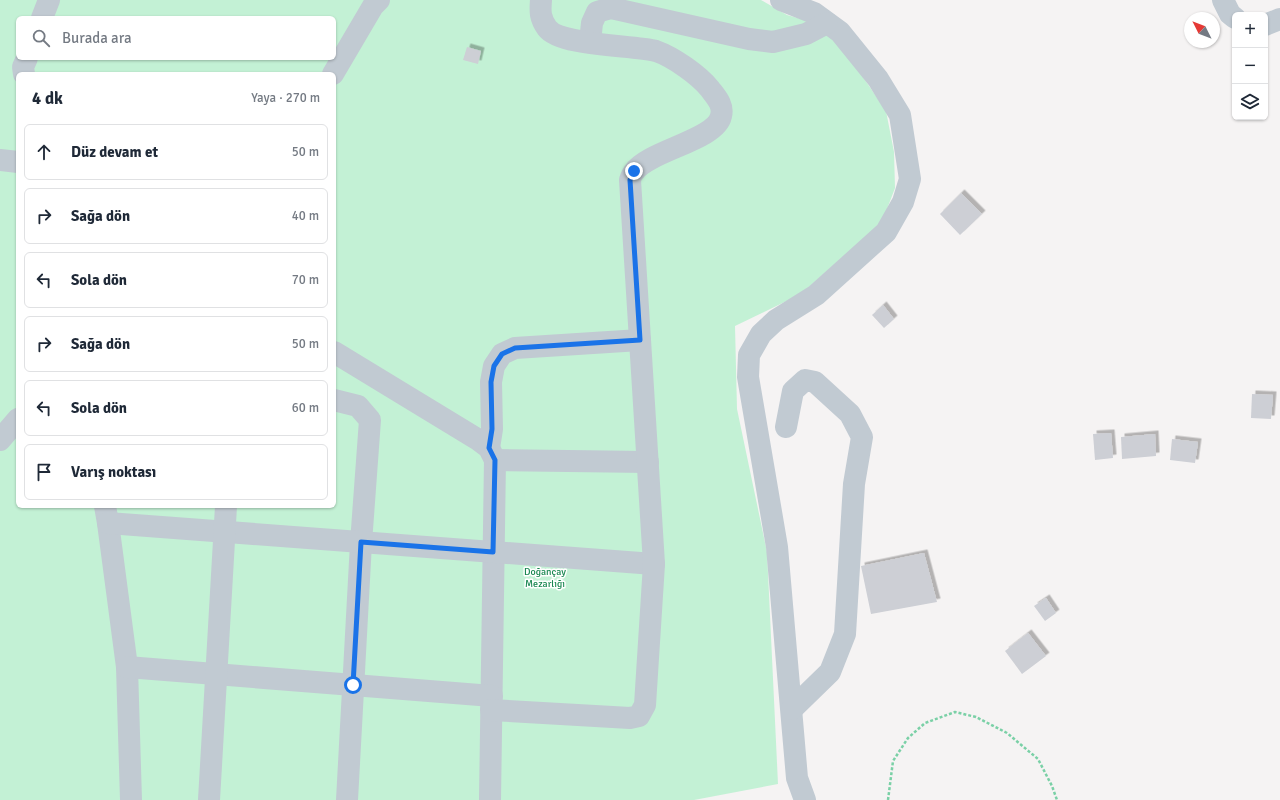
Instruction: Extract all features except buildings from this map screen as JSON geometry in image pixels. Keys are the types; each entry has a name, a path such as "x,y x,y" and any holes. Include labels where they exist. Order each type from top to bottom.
{"street":[{"path":"43,16 49,0"},
{"path":"333,72 373,6 379,0"},
{"path":"127,667 353,685 491,703 630,718 639,716 645,705 654,564 630,180 634,171 645,162 712,129 721,116 720,103 706,84 680,63 656,52 563,38 548,30 540,14 541,0"},
{"path":"781,0 814,13 840,32 878,79 900,115 910,179 903,202 886,232 816,295 776,320 761,334 749,355 748,377 777,547 797,778 805,800"},
{"path":"1222,0 1232,16"},
{"path":"590,42 592,23 597,12 611,8 749,39 773,42 806,34 827,23"},
{"path":"1268,24 1280,19"},
{"path":"24,72 23,67 26,60"},
{"path":"0,160 16,162"},
{"path":"490,800 493,552 491,382 494,366 502,354 515,348 640,340"},
{"path":"336,353 477,439 492,454 648,462"},
{"path":"786,427 793,392 805,380 815,382 850,414 862,437 854,484 845,634 830,672 792,710"},
{"path":"336,400 358,406 370,420 361,542 347,800"},
{"path":"0,440 16,421"},
{"path":"209,800 226,508"},
{"path":"131,800 127,667 107,515 225,532 654,564"}],"path":[{"path":"888,800 893,761 908,738 925,723 955,712 976,717 1007,733 1038,759 1052,786 1056,800"}],"green space":[{"name":"Doğançay Mezarlığı","path":"0,0 761,0 787,15 812,22 844,49 886,111 894,152 895,188 882,222 801,294 735,326 737,409 767,552 778,784 694,800 0,800"}],"route":[{"path":"353,685 361,542 493,552 495,460 489,448 492,429 491,382 494,366 502,354 515,348 640,340 630,180 634,171"}]}
